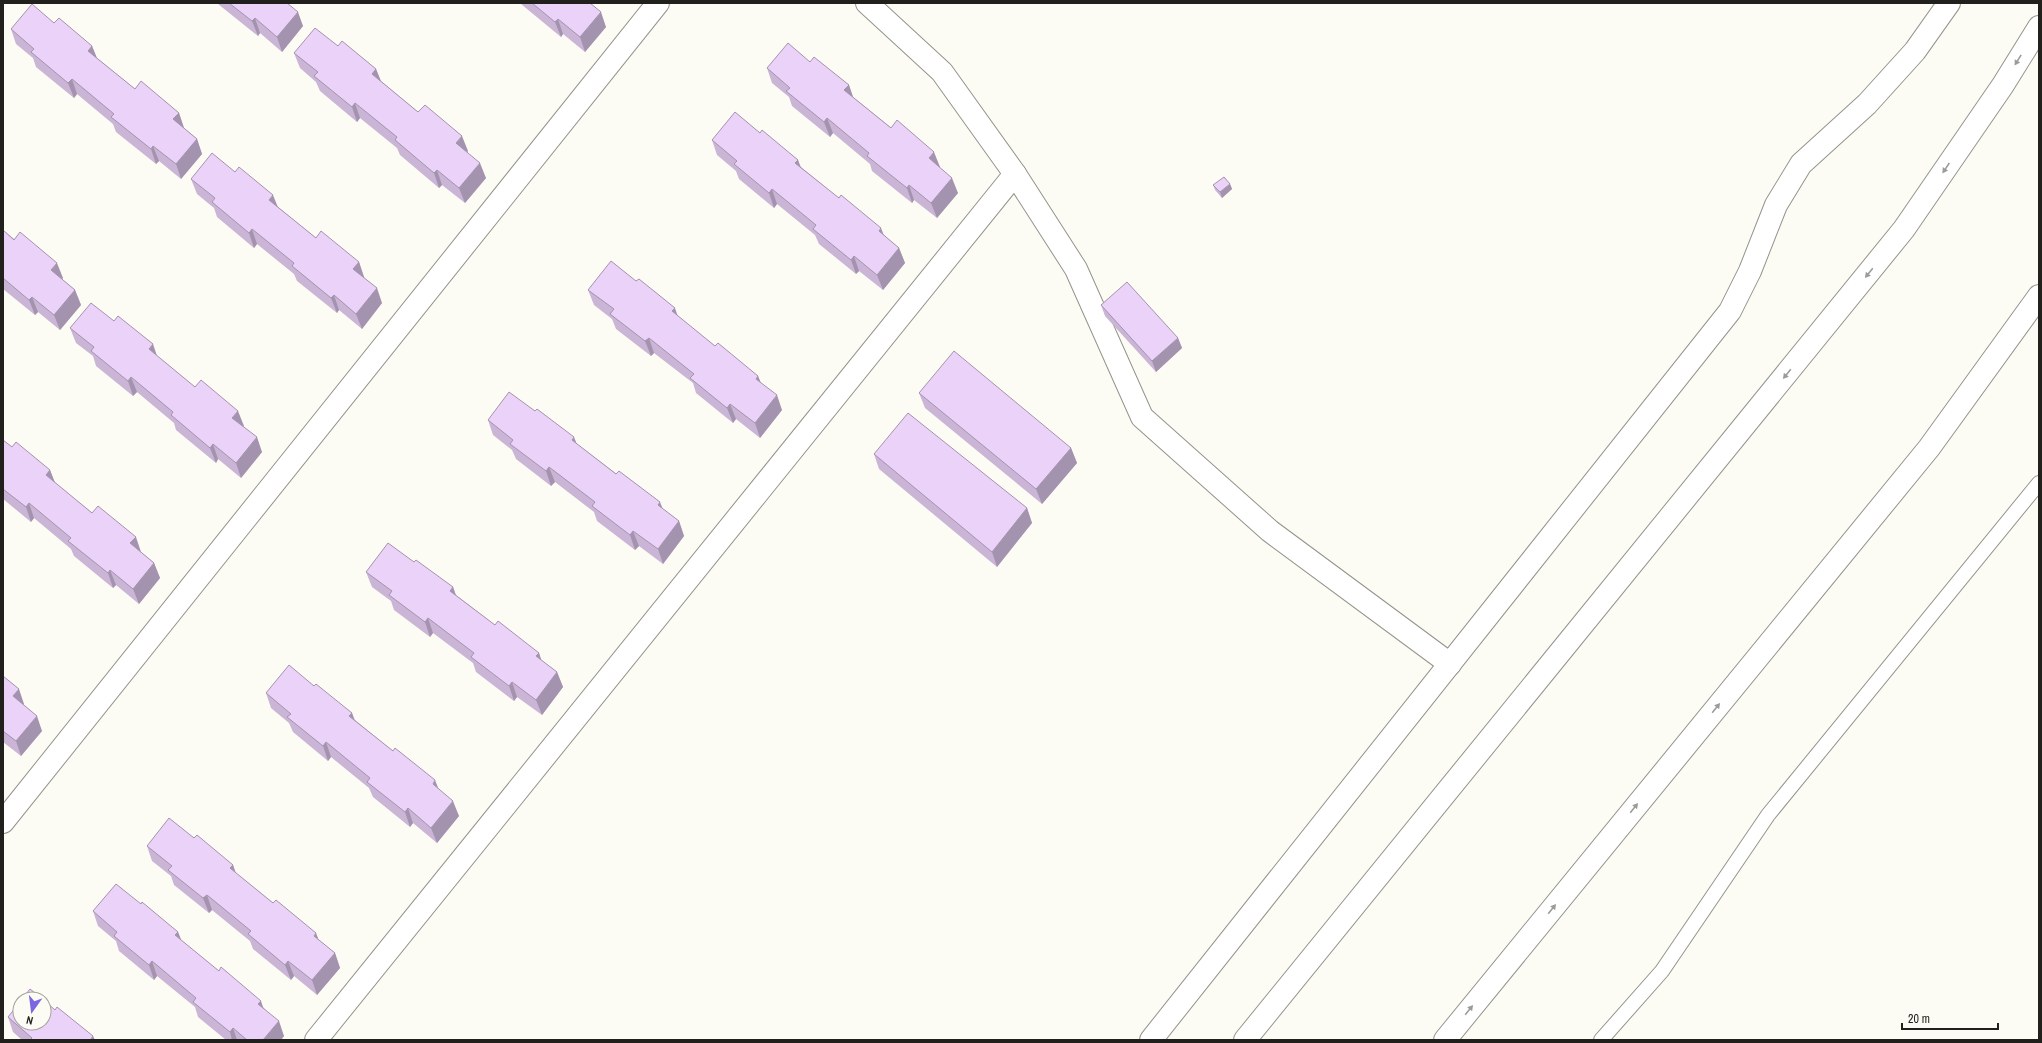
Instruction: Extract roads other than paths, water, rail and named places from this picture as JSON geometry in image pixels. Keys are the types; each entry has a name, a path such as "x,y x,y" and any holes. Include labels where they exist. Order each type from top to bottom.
{"street":[{"path":"3,822 658,3"},
{"path":"866,3 942,72 1015,174 1076,269 1142,417 1270,531 1450,664"},
{"path":"1151,1040 1730,311 1750,271 1776,205 1801,164 1867,104 1915,51 1949,3"},
{"path":"1245,1040 1904,229 2003,86 2039,27"},
{"path":"316,1040 1015,174"},
{"path":"1445,1040 1930,448 2039,296"}],"lane":[{"path":"1602,1040 1662,971 1768,815 2039,483"}]}
